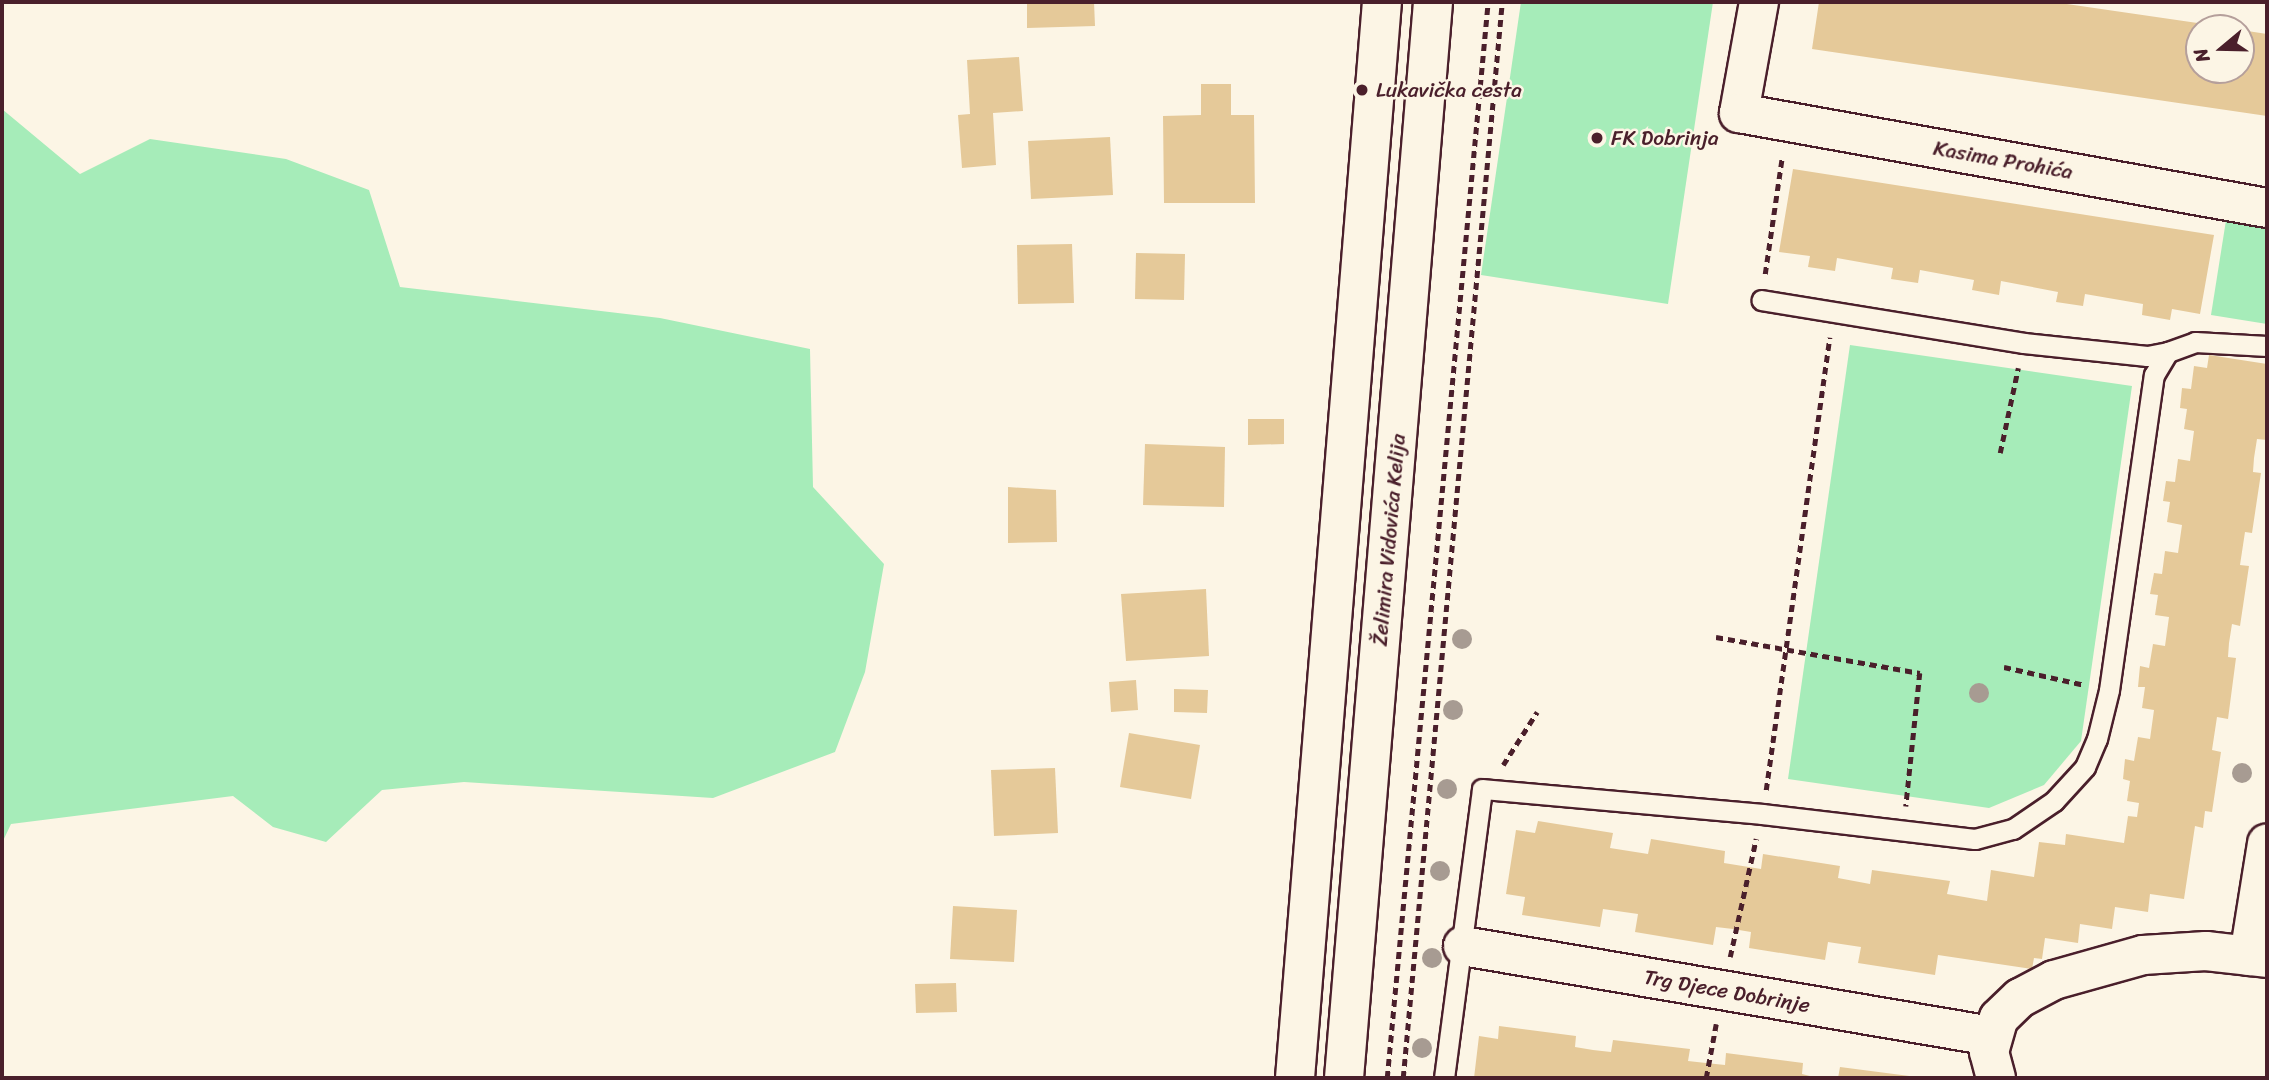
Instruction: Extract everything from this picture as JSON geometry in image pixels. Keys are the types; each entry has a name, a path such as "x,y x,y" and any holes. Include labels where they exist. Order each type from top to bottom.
{"main road":[{"path":"1295,1078 1382,2"},
{"name":"Želimira Vidovića Kelija","path":"1344,1078 1433,2"},
{"name":"Kasima Prohića","path":"1759,2 1739,113 2267,208"},
{"path":"1996,1078 1989,1052 1991,1036 1999,1018 2020,998 2085,969 2173,952 2258,957 2267,843"},
{"name":"Trg Djece Dobrinje","path":"1463,946 1991,1036"}],"lane":[{"path":"1762,300 2024,343 2147,356 2195,342 2267,346"},
{"path":"1444,1078 1482,789 1762,814 1975,839 2013,829 2054,801 2085,767 2109,690 2154,375 2168,352"}],"path":[{"path":"1387,1078 1488,2"},
{"path":"1403,1078 1502,2"},
{"path":"1762,300 1788,121"},
{"path":"1706,1078 1762,814 1788,651 1833,312"},
{"path":"2000,453 2024,343"},
{"path":"1716,636 1920,673 1903,831"},
{"path":"2004,667 2109,690"},
{"path":"1488,789 1537,712"}],"green space":[{"name":"FK Dobrinja","path":"1521,2 1713,2 1668,304 1481,275"},
{"path":"2,109 80,174 150,139 286,159 369,190 400,287 660,318 810,349 813,487 884,564 865,672 835,752 713,798 464,782 382,790 326,842 273,827 233,796 11,824 2,843"},
{"path":"2227,214 2267,220 2267,324 2211,315"},
{"path":"1850,345 2132,386 2081,741 2044,785 1989,808 1788,779"}],"building":[{"path":"1027,2 1094,2 1095,26 1027,28"},
{"path":"1819,2 2053,2 2185,21 2185,84 2255,84 2255,32 2267,34 2267,116 1812,49"},
{"path":"1019,57 1023,111 993,113 996,165 962,168 958,115 970,114 967,60"},
{"path":"1201,84 1231,84 1231,115 1254,115 1255,203 1164,203 1163,116 1201,115"},
{"path":"1110,137 1113,195 1031,199 1028,141"},
{"path":"1793,169 2214,235 2200,314 2172,309 2170,320 2142,315 2143,304 2085,294 2083,306 2056,302 2058,292 2001,281 1999,295 1972,290 1974,280 1920,270 1918,283 1891,279 1893,268 1837,258 1835,271 1808,267 1810,256 1779,252"},
{"path":"1072,244 1074,303 1018,304 1017,245"},
{"path":"1136,253 1185,254 1184,300 1135,299"},
{"path":"2209,355 2267,364 2267,440 2257,439 2254,458 2253,472 2261,473 2252,533 2245,532 2240,565 2249,566 2240,626 2232,624 2229,643 2228,657 2236,658 2228,719 2217,717 2212,750 2221,752 2212,812 2205,811 2203,828 2195,826 2184,899 2150,894 2148,912 2115,907 2112,929 2080,924 2078,943 2045,938 2042,959 2034,958 2032,969 1938,955 1935,975 1858,963 1861,947 1828,942 1825,960 1749,948 1751,932 1733,929 1716,927 1713,945 1635,932 1638,914 1603,909 1600,927 1522,915 1525,897 1506,894 1516,830 1535,833 1538,821 1613,833 1610,848 1648,854 1651,839 1725,851 1724,863 1761,869 1763,854 1840,866 1838,878 1870,884 1872,870 1950,881 1947,894 1987,901 1991,870 2034,877 2039,842 2065,845 2066,834 2124,843 2128,816 2137,817 2139,803 2127,801 2130,781 2123,779 2125,759 2134,761 2138,737 2150,739 2154,710 2142,708 2145,687 2138,687 2140,666 2149,668 2153,644 2165,646 2169,617 2155,615 2158,595 2150,594 2154,573 2162,574 2165,551 2178,553 2182,525 2167,522 2170,502 2163,501 2166,481 2175,482 2178,459 2190,461 2194,431 2184,429 2187,409 2180,408 2182,388 2191,389 2194,366 2207,368"},
{"path":"1248,419 1284,419 1284,444 1248,445"},
{"path":"1145,444 1225,447 1224,507 1143,505"},
{"path":"1008,487 1056,490 1057,542 1008,543"},
{"path":"1206,589 1209,656 1126,661 1121,594"},
{"path":"1136,680 1138,710 1111,712 1109,682"},
{"path":"1174,689 1208,690 1207,713 1174,712"},
{"path":"1129,733 1200,745 1191,799 1120,787"},
{"path":"1055,768 1058,833 994,836 991,770"},
{"path":"953,906 1017,910 1014,962 950,959"},
{"path":"956,983 957,1012 916,1013 915,984"},
{"path":"1499,1026 1576,1036 1575,1047 1593,1050 1611,1052 1613,1040 1690,1049 1688,1061 1725,1065 1726,1053 1803,1063 1802,1074 1818,1078 1474,1078 1479,1036 1498,1039"},
{"path":"1840,1067 1917,1077 1917,1078 1838,1078"}],"place":[{"name":"Lukavička cesta","path":"1362,90"},
{"name":"FK Dobrinja","path":"1597,138"}]}
